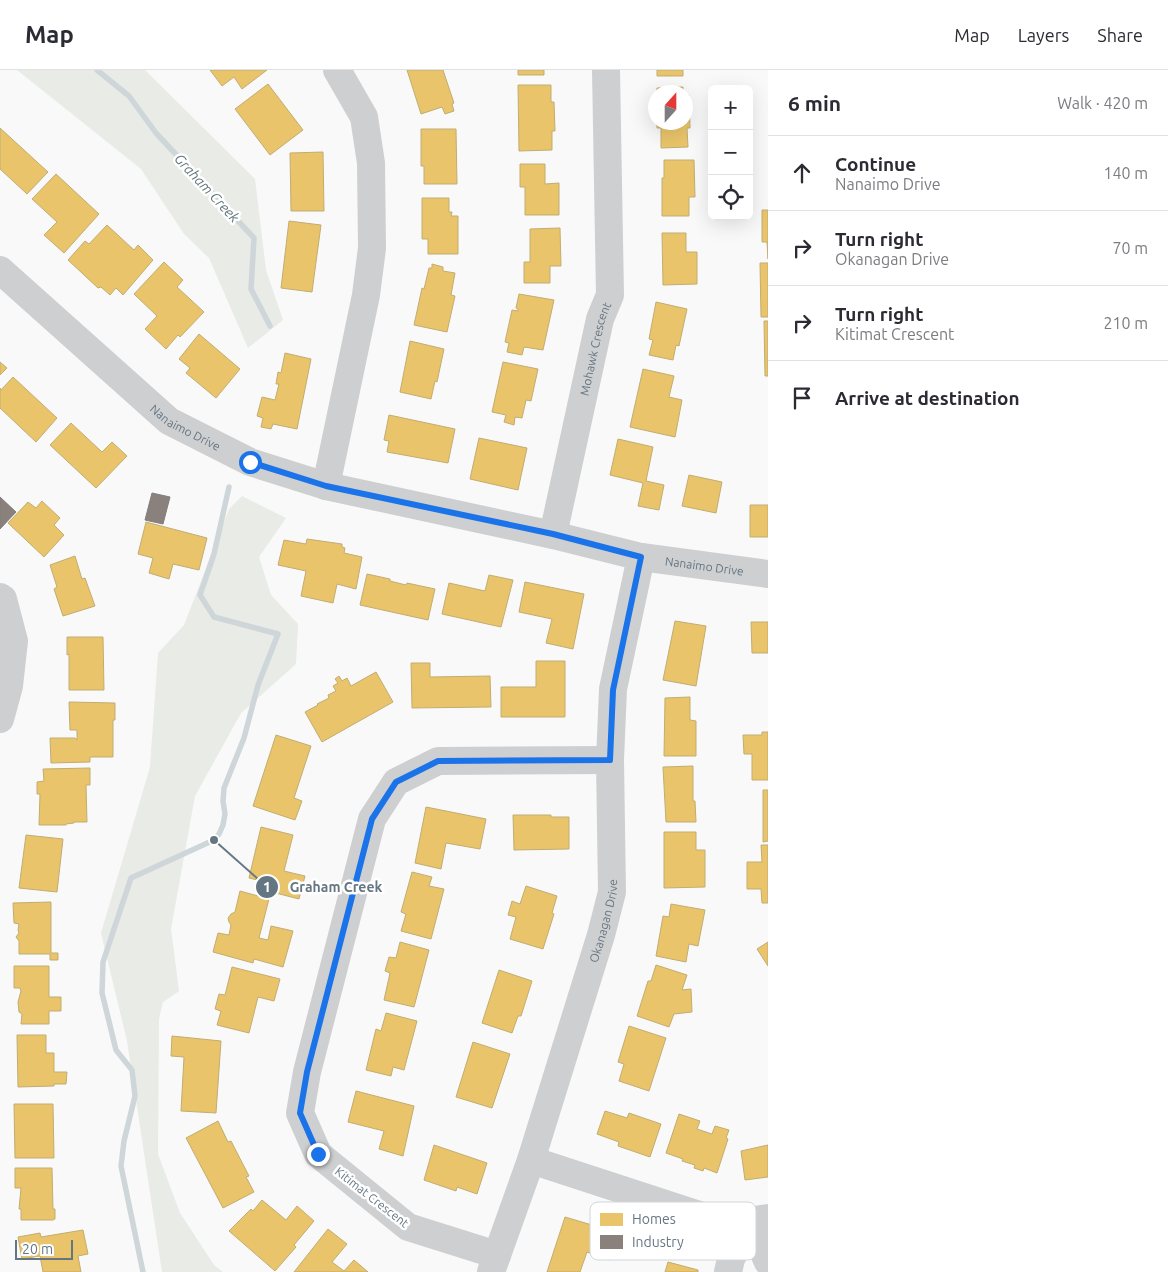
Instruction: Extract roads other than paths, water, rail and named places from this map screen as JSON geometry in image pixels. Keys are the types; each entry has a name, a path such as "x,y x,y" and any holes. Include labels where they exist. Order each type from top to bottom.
{"street":[{"path":"326,486 366,295 372,248 371,163 364,117 337,70"},
{"name":"Mohawk Crescent","path":"553,534 600,319 610,295 606,70"},
{"name":"Nanaimo Drive","path":"0,270 170,421 250,462 326,486 553,534 641,557 768,574"},
{"name":"Okanagan Drive","path":"494,1264 531,1160 601,934 612,892 610,760 613,690 641,557"},
{"path":"0,596 3,599 14,641 9,686 0,719"},
{"name":"Kitimat Crescent","path":"494,1264 408,1227 318,1154 300,1113 307,1072 372,819 396,782 438,761 610,760"},
{"path":"531,1160 660,1202"},
{"path":"759,1220 768,1262"}],"waterway":[{"name":"Graham Creek","path":"97,70 129,96 156,133 254,238 251,289 270,326"},
{"name":"Graham Creek","path":"143,1272 121,1166 124,1141 135,1096 132,1070 116,1050 102,993 103,962 131,878 214,840 219,834 225,814 224,788 244,738 258,685 278,634 214,617 200,595 214,554 229,487"}],"place":[{"name":"Graham Creek","path":"214,840"}]}
